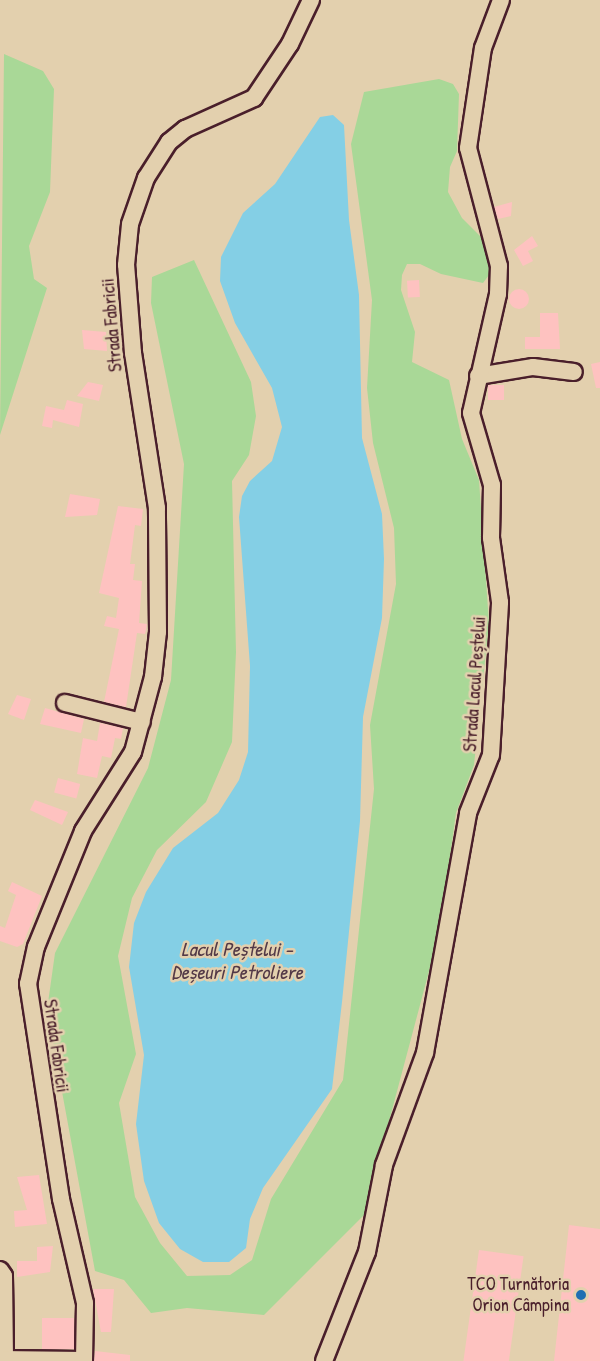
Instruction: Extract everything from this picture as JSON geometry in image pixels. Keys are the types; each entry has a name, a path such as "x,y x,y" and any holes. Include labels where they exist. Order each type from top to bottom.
{"street":[{"name":"Strada Fabricii","path":"84,1360 85,1303 61,1199 28,984 36,947 78,843 128,762 141,722 158,632 157,518 133,353 126,265 130,224 146,178 169,142 184,129 254,98 290,44 311,0"},
{"name":"Strada Lacul Peștelui","path":"324,1361 367,1252 384,1165 425,1053 468,813 491,755 500,602 491,538 492,485 473,429 478,376 498,294 500,266 472,170 469,122 483,48 501,0"},
{"path":"478,376 533,367 574,372"},
{"path":"65,703 141,722"},
{"path":"0,1270 4,1276 2,1359 84,1360"}],"green space":[{"path":"4,54 43,71 54,89 50,192 29,246 34,279 47,288 0,435"},
{"path":"439,79 453,84 459,94 457,151 450,167 448,192 462,218 489,245 495,267 483,283 441,274 420,264 407,264 402,275 401,290 415,332 412,362 449,380 462,439 479,480 489,623 474,765 456,813 440,930 364,1215 264,1315 187,1308 151,1313 124,1280 95,1271 47,1010 55,953 148,768 171,680 184,464 151,303 152,277 194,260 251,382 256,416 249,455 232,481 236,652 232,742 206,802 157,850 132,898 118,956 136,1054 119,1103 135,1197 160,1243 187,1276 230,1275 252,1260 271,1199 343,1080 374,789 370,725 396,584 394,528 373,443 367,388 372,300 351,144 364,92"}],"water":[{"name":"Lacul Peștelui - Deșeuri Petroliere","path":"333,115 344,125 349,220 359,295 362,438 382,514 384,559 382,618 363,717 360,821 342,1002 332,1089 263,1188 250,1219 246,1248 229,1262 203,1262 180,1249 159,1223 144,1181 136,1124 144,1055 129,967 134,923 146,892 173,848 218,813 239,780 248,752 250,666 239,517 242,496 250,481 272,461 282,427 272,388 235,323 220,281 221,257 243,213 275,184 320,117"}],"building":[{"path":"512,202 511,216 498,219 494,207"},
{"path":"532,236 538,246 528,251 533,261 523,266 514,250"},
{"path":"419,280 420,297 408,298 407,281"},
{"path":"515,289 523,289 529,295 529,303 523,309 515,309 509,303 509,295"},
{"path":"540,313 558,313 560,349 525,349 525,337 540,337"},
{"path":"82,330 106,332 107,351 84,349"},
{"path":"600,362 600,388 596,388 591,364"},
{"path":"88,382 103,385 99,401 77,396"},
{"path":"488,385 504,385 504,400 488,400"},
{"path":"67,400 83,404 79,427 53,420 52,428 42,426 46,406 64,410"},
{"path":"70,494 100,499 97,515 65,517"},
{"path":"118,506 143,509 141,526 135,525 130,564 135,564 133,580 142,581 139,623 147,624 145,634 137,633 126,707 104,702 119,629 104,626 107,616 116,618 119,598 99,593"},
{"path":"17,695 31,699 24,720 8,714"},
{"path":"45,708 84,719 81,733 40,724"},
{"path":"100,723 123,728 121,739 115,738 111,758 102,756 97,778 77,774 83,738 97,741"},
{"path":"58,778 80,784 76,798 54,792"},
{"path":"35,800 68,812 62,825 30,810"},
{"path":"12,882 42,896 23,944 17,947 0,941 0,926 5,928 16,895 8,891"},
{"path":"39,1175 47,1224 15,1227 14,1211 27,1210 17,1177"},
{"name":"TCO Turnătoria Orion Câmpina","path":"569,1225 600,1229 600,1361 554,1361"},
{"path":"53,1246 50,1272 17,1277 17,1261 37,1261 37,1247"},
{"path":"479,1250 524,1256 509,1361 463,1361"},
{"path":"93,1289 114,1289 111,1332 101,1332"},
{"path":"42,1318 74,1318 74,1349 42,1349"},
{"path":"95,1351 130,1355 130,1361 94,1361"}],"place":[{"name":"TCO Turnătoria Orion Câmpina","path":"581,1295"}]}
